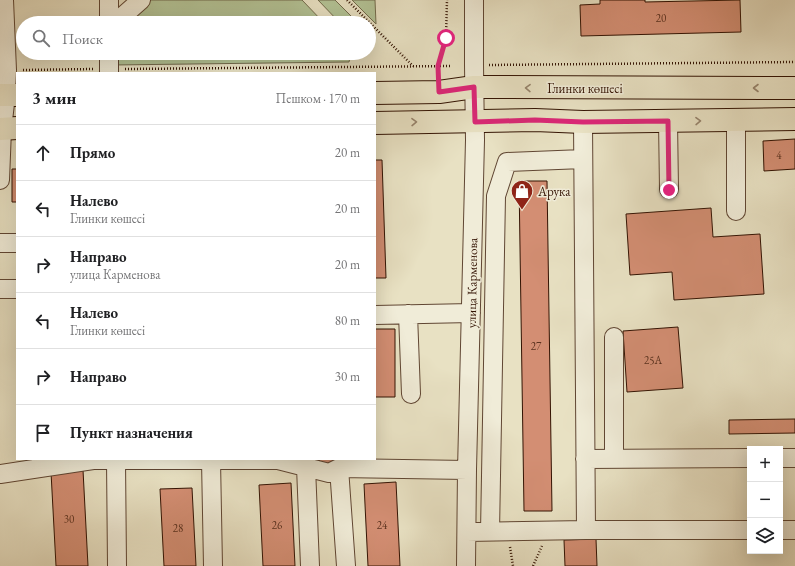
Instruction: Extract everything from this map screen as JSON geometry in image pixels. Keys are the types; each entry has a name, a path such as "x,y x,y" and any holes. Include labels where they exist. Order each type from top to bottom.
{"main road":[{"name":"Глинки көшесі","path":"376,93 439,92 474,87 795,88"},
{"path":"376,123 535,120 583,122 795,119"}],"street":[{"path":"0,180 8,95 3,70 4,0"},
{"path":"109,0 109,16"},
{"path":"123,16 141,0"},
{"name":"улица Карменова","path":"466,566 475,122 474,0"},
{"path":"736,120 736,211"},
{"path":"668,121 669,190"},
{"path":"583,122 586,530"},
{"path":"490,532 496,196 507,162 584,159"},
{"path":"0,243 16,243"},
{"path":"0,289 16,289"},
{"path":"376,315 471,313"},
{"path":"408,314 411,394"},
{"path":"614,337 614,459"},
{"path":"585,459 747,458"},
{"path":"783,458 795,458"},
{"path":"0,474 93,460 278,460 296,463 329,473 339,468 360,463 467,470"},
{"path":"116,460 117,566"},
{"path":"211,460 213,566"},
{"path":"296,463 310,566"},
{"path":"339,468 346,566"},
{"path":"466,532 747,530"},
{"path":"783,530 795,530"}],"path":[{"path":"347,0 363,16"},
{"path":"439,92 438,66 446,38 447,0"},
{"path":"376,29 413,66"},
{"path":"482,65 795,62"},
{"path":"3,70 109,65 452,66"}],"green space":[{"path":"150,0 302,0 317,16 130,16"},
{"path":"318,0 335,0 351,16 333,16"},
{"path":"352,0 375,0 376,16 368,16"},
{"path":"113,60 349,60 349,62 113,65"}],"building":[{"path":"600,0 645,0 645,2 740,0 741,32 581,36 580,5 600,4"},
{"path":"795,139 795,169 764,171 763,141"},
{"path":"376,160 382,160 386,278 376,278"},
{"path":"12,169 16,169 16,202 12,202"},
{"path":"519,181 547,181 552,511 524,511"},
{"path":"711,208 713,237 760,234 764,294 674,300 672,272 630,275 626,214"},
{"path":"678,327 683,388 627,392 623,331"},
{"path":"376,329 395,329 395,397 376,397"},
{"path":"795,419 795,433 729,434 729,420"},
{"path":"319,460 351,460 352,464 320,465"},
{"path":"83,470 88,566 56,566 51,472"},
{"path":"396,482 400,566 368,566 364,484"},
{"path":"291,483 295,566 263,566 259,485"},
{"path":"192,488 196,566 164,566 160,489"},
{"path":"596,539 597,566 565,566 564,540"}],"place":[{"name":"Арука","path":"522,210"}],"route":[{"path":"446,38 438,66 439,92 474,87 475,122 535,120 583,122 668,121 669,190"}]}
